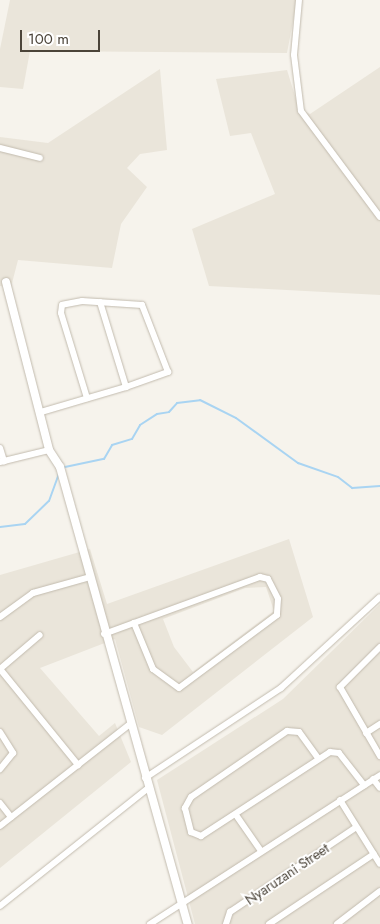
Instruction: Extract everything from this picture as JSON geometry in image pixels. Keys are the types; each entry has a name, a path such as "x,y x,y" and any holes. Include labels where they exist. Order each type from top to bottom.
{"street":[{"path":"299,0 294,55 301,111 380,217"},
{"path":"0,148 40,158"},
{"path":"3,282 41,412 49,450 60,467 147,789 179,903 188,924"},
{"path":"41,412 126,387 168,372 146,309 100,302 65,302 60,310 87,398"},
{"path":"100,302 126,387"},
{"path":"0,448 2,461 49,450"},
{"path":"0,617 33,593 90,577"},
{"path":"104,634 134,623 260,577 273,584 278,599 277,615 183,687 175,687 153,669 134,623"},
{"path":"145,778 281,688 380,596"},
{"path":"40,635 0,669 78,765"},
{"path":"380,647 340,687 380,756"},
{"path":"0,826 130,724"},
{"path":"366,733 380,724"},
{"path":"318,758 299,732 287,731 191,797 185,808 188,827 196,836 236,815 318,758 339,753 364,784"},
{"path":"0,732 13,752 0,769"},
{"path":"150,924 179,903 380,775"},
{"path":"374,779 380,788"},
{"path":"0,906 147,789"},
{"path":"340,800 355,828 380,864"},
{"path":"0,803 11,817"},
{"path":"236,815 261,851"},
{"name":"Nyaruzani Street","path":"226,924 230,912 355,828"},
{"path":"269,924 374,854"},
{"path":"337,924 380,891"}],"shaded area":[{"path":"10,0 297,0 287,53 30,51 23,89 0,87 0,49"},
{"path":"380,67 380,295 209,286 192,229 275,194 251,133 230,136 216,79 287,70 299,109 310,114"},
{"path":"160,69 167,150 140,154 127,168 147,187 121,224 112,268 18,260 11,287 0,286 0,137 48,143"},
{"path":"289,539 313,617 162,735 139,727 115,639 40,668 99,736 115,723 131,762 0,868 0,575 90,549 107,604","holes":["266,587 274,611 193,672 174,647 163,619 245,588"]},
{"path":"380,604 380,924 195,924 157,780 283,699"}],"waterway":[{"path":"65,467 104,459 112,445 132,439 140,425 157,414 169,412 177,403 200,400 236,418 298,463 338,477 352,488 380,486"},
{"path":"0,527 25,524 49,501 59,474"}]}
